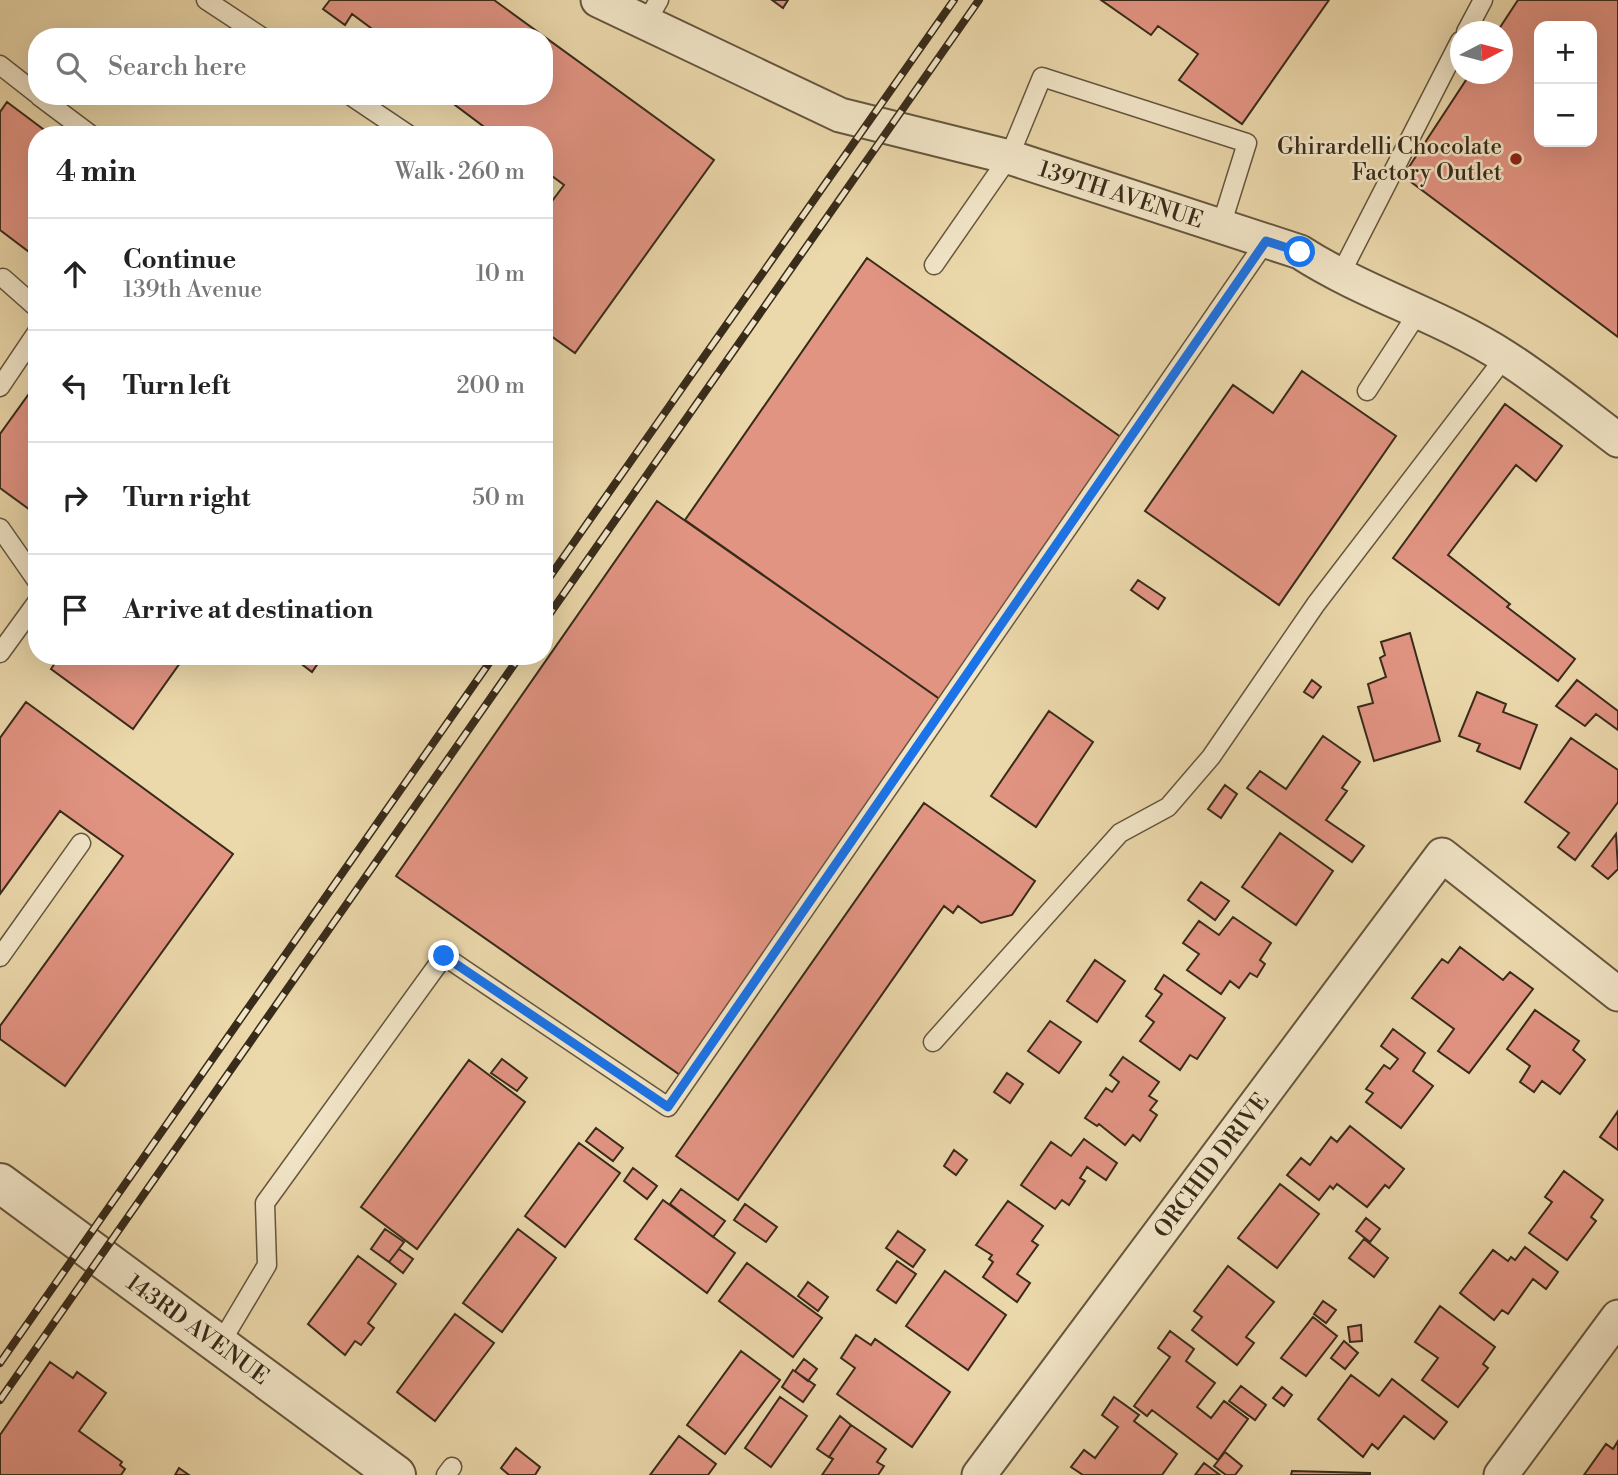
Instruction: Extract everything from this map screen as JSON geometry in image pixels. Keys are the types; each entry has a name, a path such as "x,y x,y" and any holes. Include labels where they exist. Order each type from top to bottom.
{"street":[{"name":"139TH AVENUE","path":"598,0 652,12 840,115 1009,157 1300,252 1339,277 1419,311 1505,357 1618,440"},
{"name":"ORCHID DRIVE","path":"979,1475 1443,855 1618,994"},
{"name":"143RD AVENUE","path":"0,1183 220,1344 376,1468"},
{"path":"1502,1475 1618,1317"}],"lane":[{"path":"206,0 248,28"},
{"path":"1472,21 1483,0"},
{"path":"1339,277 1450,62"},
{"path":"0,65 28,87"},
{"path":"934,265 1009,157 1042,77 1247,143 1221,226"},
{"path":"51,105 79,126"},
{"path":"364,105 396,126"},
{"path":"220,1344 267,1265 265,1203 444,956 668,1107 1266,241"},
{"path":"1,278 28,300"},
{"path":"1367,391 1419,311"},
{"path":"0,387 28,345"},
{"path":"933,1042 1120,833 1168,807 1211,757 1316,604 1505,357"},
{"path":"0,528 28,568"},
{"path":"0,653 28,615"},
{"path":"0,957 81,843"}],"building":[{"path":"330,0 494,0 532,28 371,28 352,14 345,25 323,9"},
{"path":"772,0 788,0 783,8"},
{"path":"1101,0 1329,0 1242,124 1179,80 1198,54 1158,26 1151,35"},
{"name":"Ghirardelli Chocolate Factory Outlet","path":"1518,0 1618,0 1618,337 1403,176 1463,84 1513,84 1513,21 1504,21"},
{"path":"553,43 714,160 575,353 553,337 553,200 564,185 553,177 553,126 483,126 455,105 553,105"},
{"path":"7,102 39,126 28,126 28,251 0,230 0,112"},
{"path":"867,258 1125,440 944,702 685,520"},
{"path":"1302,371 1396,436 1279,605 1145,511 1233,385 1273,413"},
{"path":"28,395 28,508 0,488 0,434"},
{"path":"1505,404 1562,446 1536,481 1516,465 1448,555 1510,604 1507,607 1575,659 1558,681 1393,558"},
{"path":"657,501 944,702 683,1077 396,876 543,665 553,665 553,650"},
{"path":"1138,580 1165,598 1158,609 1131,590"},
{"path":"1410,633 1440,741 1374,761 1358,707 1373,703 1368,684 1386,677 1380,658 1385,655 1381,642"},
{"path":"54,665 179,665 133,729 51,669"},
{"path":"303,665 317,665 312,672"},
{"path":"1312,680 1321,687 1313,698 1304,692"},
{"path":"1577,680 1618,711 1618,730 1596,714 1585,726 1556,706"},
{"path":"1477,692 1506,704 1503,712 1537,725 1520,769 1477,751 1480,744 1459,736"},
{"path":"26,702 233,854 65,1086 0,1039 0,1026 123,856 60,811 0,894 0,738"},
{"path":"1049,711 1093,742 1036,827 991,796"},
{"path":"1323,736 1360,762 1342,788 1347,791 1326,820 1364,846 1352,862 1247,788 1260,771 1286,789"},
{"path":"1571,738 1618,770 1618,802 1575,860 1558,847 1569,833 1525,802"},
{"path":"1225,785 1237,794 1221,818 1208,809"},
{"path":"924,803 1035,881 1012,915 981,923 958,906 953,913 944,906 738,1200 676,1156"},
{"path":"1280,833 1333,871 1296,925 1242,887"},
{"path":"1616,834 1618,869 1608,879 1592,866"},
{"path":"1201,882 1229,901 1215,920 1188,900"},
{"path":"1233,917 1271,943 1260,960 1265,964 1257,977 1250,973 1239,988 1230,981 1221,994 1187,970 1199,954 1183,943 1199,921 1219,935"},
{"path":"1460,947 1503,980 1510,972 1533,989 1469,1073 1438,1051 1454,1029 1412,998 1442,959 1448,963"},
{"path":"1095,960 1125,981 1097,1022 1067,1001"},
{"path":"1164,975 1225,1018 1197,1059 1190,1055 1180,1070 1140,1041 1154,1022 1146,1016 1162,994 1155,989"},
{"path":"1535,1010 1579,1041 1573,1050 1585,1060 1560,1094 1542,1081 1534,1092 1520,1082 1530,1066 1507,1049"},
{"path":"1050,1021 1081,1042 1059,1073 1028,1051"},
{"path":"1393,1029 1425,1053 1413,1071 1433,1086 1401,1128 1366,1102 1373,1093 1366,1089 1384,1065 1390,1069 1398,1059 1381,1046"},
{"path":"1123,1057 1159,1082 1149,1096 1157,1101 1150,1110 1157,1115 1140,1141 1133,1135 1125,1145 1099,1124 1097,1126 1085,1118 1106,1088 1112,1092 1119,1082 1110,1075"},
{"path":"502,1059 527,1078 517,1091 491,1073"},
{"path":"469,1060 525,1102 417,1249 361,1207"},
{"path":"1007,1073 1023,1084 1010,1103 994,1092"},
{"path":"1618,1111 1618,1150 1600,1137"},
{"path":"1350,1126 1404,1169 1389,1188 1385,1185 1367,1207 1337,1184 1333,1189 1330,1186 1319,1200 1287,1175 1301,1158 1310,1165 1331,1137 1337,1142"},
{"path":"596,1128 623,1148 613,1161 586,1141"},
{"path":"1084,1139 1117,1163 1106,1180 1087,1167 1080,1178 1085,1181 1069,1205 1062,1200 1055,1209 1021,1185 1051,1142 1071,1156"},
{"path":"579,1143 620,1173 565,1247 525,1216"},
{"path":"954,1150 967,1160 956,1175 944,1166"},
{"path":"633,1168 657,1186 647,1199 624,1181"},
{"path":"1564,1171 1603,1200 1591,1217 1596,1221 1567,1260 1529,1233 1552,1202 1545,1197"},
{"path":"1280,1184 1319,1214 1277,1268 1238,1238"},
{"path":"681,1189 725,1221 713,1237 670,1204"},
{"path":"663,1200 735,1253 707,1293 635,1239"},
{"path":"1008,1201 1043,1226 1032,1241 1038,1245 1017,1274 1030,1283 1017,1302 983,1277 993,1262 989,1259 992,1255 976,1245"},
{"path":"745,1204 777,1227 766,1242 734,1220"},
{"path":"1366,1218 1380,1229 1370,1242 1356,1231"},
{"path":"385,1229 404,1242 389,1262 371,1249"},
{"path":"518,1229 556,1258 502,1332 463,1303"},
{"path":"898,1231 925,1250 913,1267 886,1248"},
{"path":"1364,1239 1388,1258 1374,1277 1349,1258"},
{"path":"1525,1247 1558,1272 1546,1289 1533,1279 1508,1314 1502,1310 1494,1320 1460,1293 1493,1250 1508,1261 1511,1257 1515,1260"},
{"path":"399,1249 413,1259 403,1273 389,1262"},
{"path":"358,1256 396,1284 368,1323 374,1328 361,1345 355,1341 345,1355 308,1324"},
{"path":"897,1261 916,1274 896,1303 877,1290"},
{"path":"747,1263 822,1318 793,1357 719,1301"},
{"path":"1228,1266 1274,1302 1246,1337 1254,1343 1237,1365 1192,1330 1202,1317 1194,1311"},
{"path":"945,1271 1006,1315 968,1370 906,1326"},
{"path":"808,1282 828,1297 818,1311 798,1296"},
{"path":"1323,1301 1336,1310 1326,1323 1314,1314"},
{"path":"1440,1306 1495,1347 1483,1364 1488,1368 1458,1407 1422,1380 1438,1358 1415,1342"},
{"path":"455,1314 494,1343 435,1421 397,1392"},
{"path":"1313,1317 1337,1336 1306,1376 1281,1358"},
{"path":"1361,1325 1362,1341 1350,1342 1348,1327"},
{"path":"1170,1331 1194,1349 1186,1361 1215,1383 1197,1407 1211,1418 1224,1401 1248,1419 1218,1460 1152,1410 1147,1416 1134,1406 1170,1357 1158,1348"},
{"path":"856,1335 871,1345 875,1339 950,1392 912,1447 837,1394 855,1368 841,1358"},
{"path":"1344,1341 1358,1353 1345,1369 1331,1358"},
{"path":"741,1351 780,1380 725,1454 687,1425"},
{"path":"804,1359 817,1369 808,1381 795,1371"},
{"path":"50,1362 73,1378 77,1372 106,1393 79,1431 122,1462 120,1465 125,1469 121,1475 0,1475 0,1435"},
{"path":"793,1370 815,1385 803,1402 782,1387"},
{"path":"1351,1375 1379,1396 1392,1379 1447,1422 1434,1439 1404,1416 1378,1449 1372,1444 1363,1457 1318,1419"},
{"path":"1241,1386 1266,1405 1255,1420 1229,1401"},
{"path":"1282,1387 1292,1395 1284,1406 1273,1398"},
{"path":"780,1397 807,1416 771,1467 745,1448"},
{"path":"1114,1397 1139,1415 1134,1421 1177,1454 1162,1475 1083,1475 1071,1467 1084,1450 1095,1458 1118,1427 1102,1415"},
{"path":"840,1416 851,1425 829,1457 817,1449"},
{"path":"851,1425 886,1449 877,1462 884,1466 878,1475 822,1475 833,1459 829,1457"},
{"path":"679,1436 716,1464 708,1475 650,1475"},
{"path":"1618,1441 1618,1475 1584,1475 1606,1444 1613,1449"},
{"path":"516,1448 540,1467 535,1475 509,1475 501,1468"},
{"path":"1225,1452 1242,1466 1235,1475 1226,1475 1214,1466"},
{"path":"1204,1463 1220,1475 1195,1475"},
{"path":"179,1468 189,1475 175,1475"},
{"path":"1292,1471 1370,1473 1370,1475 1291,1475"}],"railway":[{"path":"553,572 954,0"},
{"path":"553,609 979,0"},
{"path":"0,1363 488,665"},
{"path":"0,1400 514,665"}],"place":[{"name":"Ghirardelli Chocolate Factory Outlet","path":"1516,159"}],"route":[{"path":"444,956 668,1107 1266,241 1300,252"}]}
